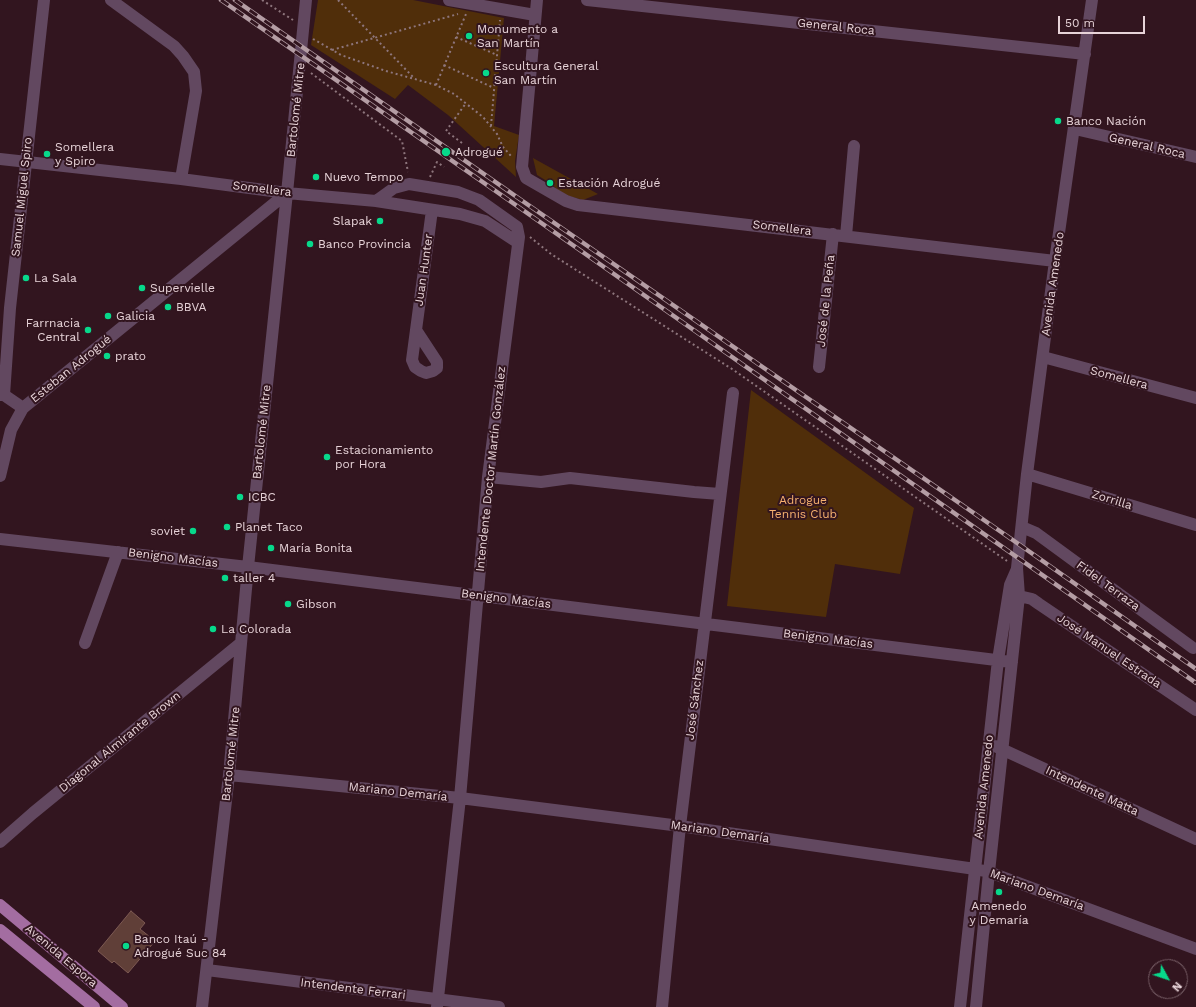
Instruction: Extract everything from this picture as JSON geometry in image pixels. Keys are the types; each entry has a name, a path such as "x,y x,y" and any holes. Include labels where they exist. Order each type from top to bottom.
{"main road":[{"name":"Avenida Espora","path":"0,905 122,1007"},
{"name":"Avenida Espora","path":"0,930 94,1007"}],"street":[{"name":"Samuel Miguel Spiro","path":"2,395 10,308 44,0"},
{"path":"112,0 174,46 194,72 196,91 181,179"},
{"name":"Bartolomé Mitre","path":"202,1007 208,970 229,775 248,567 306,0"},
{"path":"449,0 535,15 537,0"},
{"name":"General Roca","path":"587,0 1085,54"},
{"name":"Avenida Amenedo","path":"976,1007 1019,596 1017,568 1027,474 1092,0"},
{"name":"Somellera","path":"535,15 522,167 526,178 572,204 1055,261"},
{"name":"General Roca","path":"1075,129 1196,157"},
{"path":"846,236 854,146"},
{"name":"Somellera","path":"0,159 376,202 460,214 485,221 517,242"},
{"path":"376,202 394,188 409,184 425,186 458,192 479,200 517,226"},
{"name":"Esteban Adrogué","path":"0,476 11,430 23,408 287,193"},
{"name":"Juan Hunter","path":"416,330 432,210"},
{"name":"Intendente Doctor Martín González","path":"437,1003 460,798 488,477 517,242 519,237 517,226"},
{"name":"José de la Peña","path":"819,367 832,234"},
{"name":"Somellera","path":"1043,358 1196,398"},
{"name":"José Sánchez","path":"662,1007 680,826 733,393"},
{"path":"2,395 23,408"},
{"name":"Zorrilla","path":"1027,474 1196,525"},
{"path":"488,477 541,482 570,478 720,494"},
{"name":"Fidel Terraza","path":"1022,526 1036,533 1193,648"},
{"name":"Benigno Macías","path":"0,539 248,567 1012,662"},
{"path":"84,643 118,552"},
{"name":"Avenida Amenedo","path":"960,1007 998,660 1010,585 1017,568"},
{"name":"José Manuel Estrada","path":"1019,596 1032,599 1196,710"},
{"name":"Diagonal Almirante Brown","path":"0,842 33,813 241,643"},
{"name":"Intendente Matta","path":"989,743 1196,839"},
{"name":"Mariano Demaría","path":"229,775 460,798 680,826 975,869 989,872 1196,949"},
{"name":"Intendente Ferrari","path":"208,970 437,1003 499,1007"}],"path":[{"path":"262,0 292,19 332,50 348,58 386,71 436,85 454,94 483,118 496,134 503,147"},
{"path":"338,0 415,79"},
{"path":"490,126 501,9"},
{"path":"332,50 467,11 436,85"},
{"path":"456,37 497,55"},
{"path":"300,65 402,141 409,184"},
{"path":"444,65 494,88"},
{"path":"462,143 446,131 466,103"},
{"path":"425,186 437,162 444,167"},
{"path":"517,226 552,254 732,369 1017,568"}],"green space":[{"path":"318,0 413,0 504,18 494,126 519,135 515,161 516,177 448,115 408,85 395,99 311,45"},
{"path":"533,158 598,194 583,200 569,196 558,190 537,175"},
{"name":"Adrogue Tennis Club","path":"751,390 914,508 900,574 835,564 826,617 727,606"}],"building":[{"name":"Banco Itaú - Adrogué Suc 84","path":"131,911 145,923 140,929 155,941 128,973 114,961 112,963 98,951"}],"railway":[{"path":"221,0 1196,683"},
{"path":"235,0 1020,545 1196,669"}],"place":[{"name":"Monumento a San Martín","path":"469,36"},
{"name":"Escultura General San Martín","path":"486,73"},
{"name":"Banco Nación","path":"1058,121"},
{"name":"Adrogué","path":"446,152"},
{"name":"Somellera y Spiro","path":"47,154"},
{"name":"Nuevo Tempo","path":"316,177"},
{"name":"Estación Adrogué","path":"550,183"},
{"name":"Slapak","path":"380,221"},
{"name":"Banco Provincia","path":"310,244"},
{"name":"La Sala","path":"26,278"},
{"name":"Supervielle","path":"142,288"},
{"name":"BBVA","path":"168,307"},
{"name":"Galicia","path":"108,316"},
{"name":"Farrnacia Central","path":"88,330"},
{"name":"prato","path":"107,356"},
{"name":"Estacionamiento por Hora","path":"327,457"},
{"name":"ICBC","path":"240,497"},
{"name":"Planet Taco","path":"227,527"},
{"name":"soviet","path":"193,531"},
{"name":"María Bonita","path":"271,548"},
{"name":"taller 4","path":"225,578"},
{"name":"Gibson","path":"288,604"},
{"name":"La Colorada","path":"213,629"},
{"name":"Amenedo y Demaría","path":"999,892"},
{"name":"Banco Itaú - Adrogué Suc 84","path":"126,946"}]}
